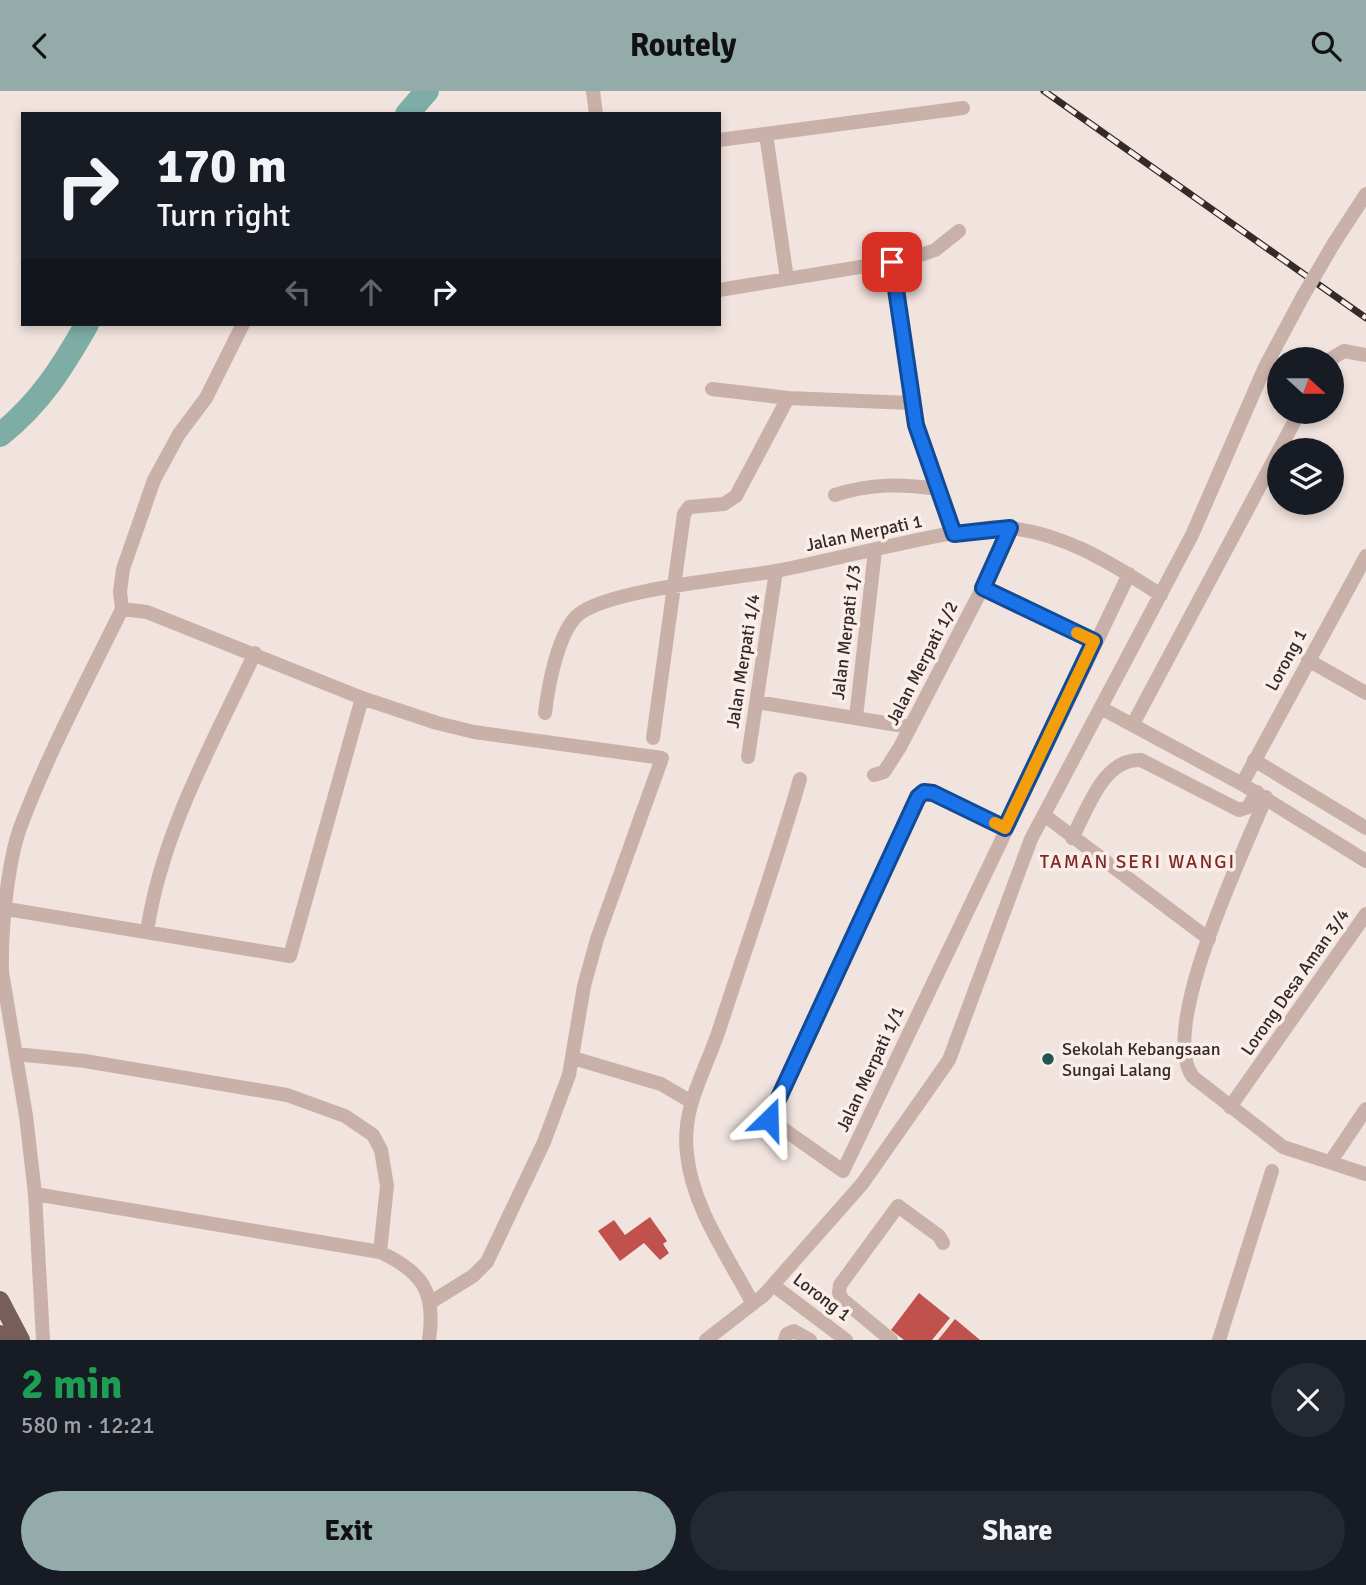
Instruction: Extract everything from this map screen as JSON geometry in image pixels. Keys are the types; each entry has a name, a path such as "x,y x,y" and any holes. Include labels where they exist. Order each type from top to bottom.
{"main road":[{"path":"0,1300 21,1340"},
{"path":"0,1334 3,1340"}],"street":[{"path":"593,91 596,112"},
{"path":"721,140 963,108"},
{"path":"766,134 787,279"},
{"path":"706,1340 774,1285 862,1184 949,1060 966,1020 1023,858 1205,509 1265,366 1334,243 1366,194"},
{"path":"721,290 892,262 935,250 959,231"},
{"path":"892,262 911,403 954,534"},
{"path":"54,1340 45,1340 35,1194 2,972 7,909 20,830 55,746 122,609 123,569 154,480 179,434 206,398 242,326"},
{"path":"1344,351 1366,355"},
{"path":"712,389 788,398 911,403"},
{"path":"653,739 684,515 689,507 724,503 736,496 788,398"},
{"path":"1133,725 1293,424"},
{"path":"835,495 869,486 895,483 939,489"},
{"name":"Jalan Merpati 1","path":"545,713 555,665 572,621 589,608 604,602 672,587 776,571 954,534 1010,528 1076,545 1161,594"},
{"name":"Jalan Merpati 1/2","path":"877,775 910,727 983,588 1010,528"},
{"name":"Jalan Merpati 1/3","path":"856,717 875,551"},
{"name":"Lorong 1","path":"1242,784 1366,556"},
{"name":"Jalan Merpati 1/4","path":"748,757 776,571"},
{"name":"Jalan Merpati 1/1","path":"843,1171 1094,641 1129,574"},
{"path":"983,588 1094,641"},
{"path":"122,609 147,612 362,698 437,723 474,732 662,758 597,939 584,986 573,1058 544,1142 487,1262 473,1276 431,1302"},
{"path":"147,932 152,897 166,853 255,653"},
{"path":"1308,660 1366,694"},
{"path":"7,909 290,956 362,698"},
{"path":"757,702 910,727"},
{"path":"1101,708 1242,784 1366,861"},
{"path":"1072,838 1105,778 1116,764 1131,760 1142,760 1238,810 1248,807 1261,795"},
{"path":"1254,760 1366,828"},
{"path":"753,1304 708,1219 690,1175 685,1138 690,1101 719,1031 741,957 777,860 800,779"},
{"path":"862,1184 769,1119 918,797 924,792 1005,828"},
{"path":"1261,795 1209,939 1189,1004 1182,1039 1183,1056 1193,1077 1283,1147 1296,1154 1331,1161 1366,1174"},
{"path":"1044,815 1209,939"},
{"name":"Lorong Desa Aman 3/4","path":"1230,1107 1366,913"},
{"path":"16,1054 85,1061 287,1095 345,1116 373,1135 382,1150 387,1186 380,1252"},
{"path":"573,1058 661,1084 690,1101"},
{"path":"1331,1161 1366,1109"},
{"path":"1219,1340 1272,1171"},
{"path":"35,1194 380,1252 412,1269 431,1302 429,1340"},
{"path":"891,1340 843,1300 839,1293 840,1285 898,1206 939,1236 943,1243"},
{"name":"Lorong 1","path":"774,1285 846,1340"},
{"path":"846,1340 862,1318"},
{"path":"785,1340 787,1334 794,1331 810,1340"}],"building":[{"path":"650,1217 667,1241 663,1244 669,1253 660,1260 644,1243 620,1261 598,1231 614,1220 625,1235"},
{"path":"919,1293 950,1318 932,1340 904,1340 891,1330"},
{"path":"955,1319 980,1340 938,1340"}],"waterway":[{"path":"409,112 427,91"},
{"path":"0,435 27,410 49,384 86,326"}],"railway":[{"path":"1044,91 1366,318"}],"slow traffic":[{"path":"995,823 1005,828 1094,641 1077,633"}],"place":[{"name":"Sekolah Kebangsaan Sungai Lalang","path":"1048,1059"}],"district":[{"name":"TAMAN SERI WANGI","path":"1138,862"}],"route":[{"path":"769,1119 918,797 924,792 933,793 1005,828 1094,641 983,588 1006,543 1010,528 996,527 954,534 916,425 892,262"}]}
